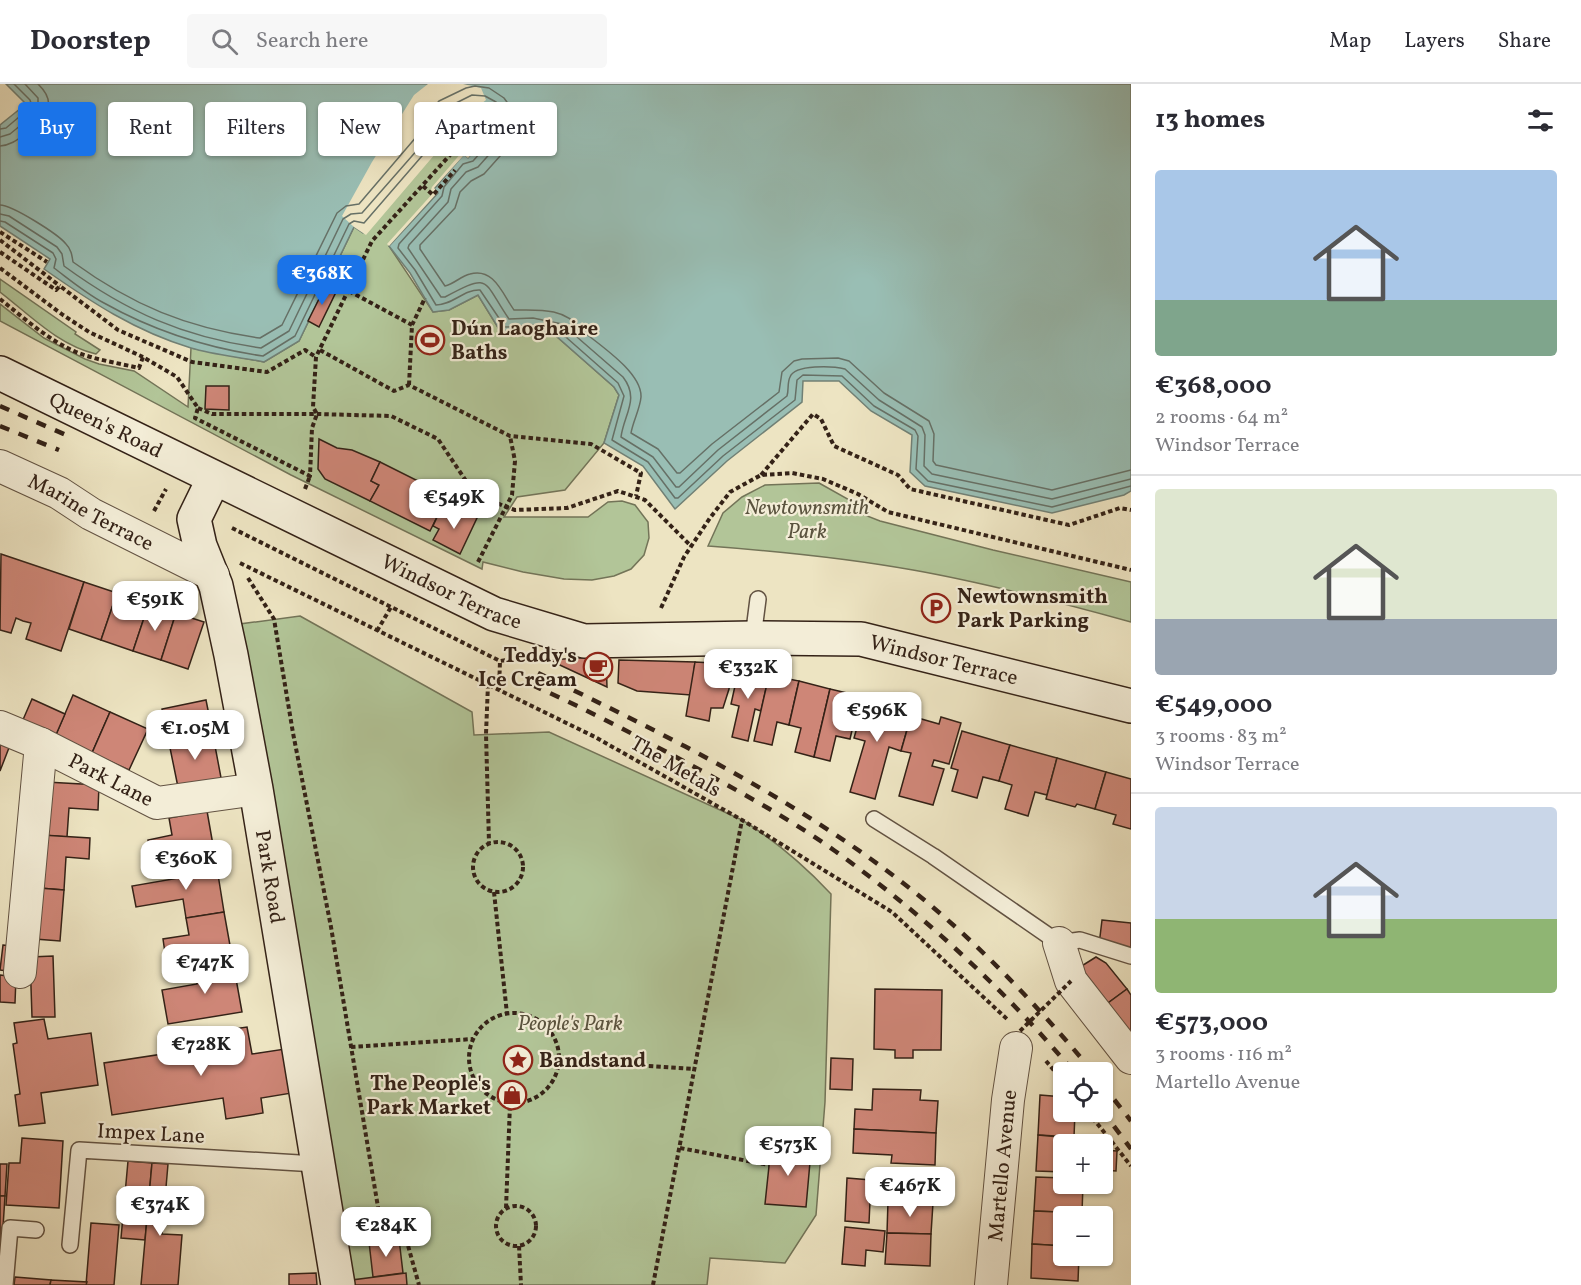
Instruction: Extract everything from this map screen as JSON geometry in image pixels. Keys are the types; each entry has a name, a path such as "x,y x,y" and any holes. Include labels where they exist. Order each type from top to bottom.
{"main road":[{"name":"Queen's Road","path":"0,373 214,478"},
{"name":"Park Road","path":"214,478 194,519 200,546 225,569 231,655 338,1285"},
{"name":"Windsor Terrace","path":"214,478 411,571 494,614 584,641 861,639 1131,706"}],"street":[{"name":"Marine Terrace","path":"0,466 59,493 91,514 225,569"},
{"name":"Park Lane","path":"0,727 41,744 157,803 255,789"},
{"name":"Park Lane","path":"20,972 41,744"},
{"path":"1059,943 1071,981 1131,1058"},
{"name":"Martello Avenue","path":"991,1285 1008,1100 1026,1044"}],"lane":[{"path":"753,638 758,598"},
{"path":"874,819 933,856 1059,943 1080,940 1131,956"},
{"name":"Impex Lane","path":"70,1245 79,1150 316,1164"},
{"path":"5,1285 10,1228 36,1230"}],"path":[{"path":"198,408 195,417 310,476 312,428 317,414 313,407 316,357 372,241 450,156"},
{"path":"423,186 433,195 455,170"},
{"path":"0,232 47,262"},
{"path":"0,240 118,330 192,362 267,372 306,350 316,357"},
{"path":"0,252 56,291 60,286"},
{"path":"0,268 89,332 143,357 177,377 198,408 212,414 391,416 438,439 474,493 506,507 515,510 567,508 618,490 645,500 691,546"},
{"path":"349,291 412,325"},
{"path":"409,385 412,325 425,298"},
{"path":"0,299 43,333 74,351 139,368 143,357"},
{"path":"320,350 394,391 409,385 510,436 591,444 641,473 636,496"},
{"path":"646,640 684,557 730,492 761,475 813,414 821,419 834,446 898,475 910,489 1069,525 1120,508 1131,510"},
{"path":"478,562 512,495 515,461 510,436"},
{"path":"761,475 792,472 824,478 858,494 888,513 1131,570"},
{"path":"153,512 169,483"},
{"path":"232,528 500,661 522,658"},
{"path":"246,565 248,579 274,619 293,734 331,927 380,1219 407,1242 419,1285"},
{"name":"The Metals","path":"225,569 246,565 595,737 742,820 892,912 1053,1071"},
{"path":"377,631 391,607"},
{"path":"499,690 500,661"},
{"path":"488,684 486,734 489,843"},
{"path":"653,1285 742,820"},
{"path":"497,842 513,847 522,861 523,869 516,884 502,892 494,891 479,884 473,869 476,854 489,843 497,842"},
{"path":"494,891 507,1014"},
{"path":"1026,1044 1071,981"},
{"path":"516,1013 529,1016 547,1028 554,1038 559,1060 552,1082 545,1091 523,1103 510,1104 484,1093 475,1082 470,1068 469,1053 473,1039 481,1027 492,1018 516,1013"},
{"path":"351,1047 473,1039"},
{"path":"559,1060 695,1069"},
{"path":"506,1208 510,1104"},
{"path":"1096,1122 1131,1166"},
{"path":"680,1148 769,1165"},
{"path":"521,1206 531,1212 535,1219 534,1234 526,1243 519,1246 505,1243 496,1231 496,1219 506,1208 521,1206"},
{"path":"519,1246 521,1285"}],"green space":[{"name":"Dún Laoghaire Baths","path":"419,156 468,156 389,246 433,312 449,310 478,295 502,334 532,331 556,336 614,387 619,395 604,443 565,490 517,497 504,517 588,517 608,502 622,501 635,505 648,522 649,538 644,555 631,569 614,576 592,580 564,579 483,562 482,569 291,475 0,321 0,304 44,338 85,359 134,371 188,407 191,348 264,362 299,341 354,227"},
{"path":"0,279 100,350 96,354 82,350 45,328 0,292"},
{"name":"Newtownsmith Park","path":"819,483 853,502 862,514 880,521 1131,582 1131,622 1022,593 913,570 811,555 708,546 723,513 742,497 765,485"},
{"name":"People's Park","path":"300,616 472,712 474,735 549,732 742,820 789,854 831,894 825,1102 816,1215 785,1263 710,1258 707,1285 350,1285 240,624"}],"water":[{"path":"6,84 1131,84 1131,491 1124,495 1052,513 925,486 910,472 912,435 871,411 839,381 803,381 802,402 727,461 675,509 643,466 604,443 619,395 614,387 556,336 532,331 502,334 478,295 449,310 433,312 410,273 389,246 438,193 434,189 462,156 468,158 470,156 557,156 557,102 414,102 414,156 424,156 363,233 354,227 299,341 264,362 191,348 171,341 132,324 96,304 44,269 50,259 0,226 0,125 18,110 18,156 96,156 96,102 24,102"}],"pier":[{"path":"428,84 463,84 481,88 486,100 484,102 414,102 414,156 433,156 366,235 342,216 376,156 402,156 402,114 414,95"},
{"path":"459,156 463,156 434,188 438,192 389,246 387,244 434,192 431,190"}],"building":[{"path":"326,285 337,290 319,327 308,321"},
{"path":"206,386 229,386 229,410 205,409"},
{"path":"319,439 337,448 352,450 380,462 371,481 379,485 370,501 325,479 318,469"},
{"path":"380,462 458,501 450,518 439,513 430,531 370,501 379,485 371,481"},
{"path":"455,507 477,518 460,554 433,540 439,529 433,526 439,513 450,518"},
{"path":"1,554 84,582 61,651 26,639 31,623 16,618 11,633 0,630"},
{"path":"84,582 117,593 101,640 69,629"},
{"path":"117,593 149,603 133,651 101,640"},
{"path":"149,603 176,613 161,660 133,651"},
{"path":"176,613 204,622 188,669 161,660"},
{"path":"606,656 607,687 549,660"},
{"path":"619,660 695,662 691,695 637,691 618,683"},
{"path":"695,662 731,664 729,689 723,708 711,708 709,721 686,716"},
{"path":"739,668 769,675 761,711 755,709 748,741 732,737 739,706 731,704"},
{"path":"769,675 799,681 789,725 777,722 772,745 754,741"},
{"path":"799,681 830,689 814,757 795,752 801,728 789,725"},
{"path":"830,689 860,696 850,739 836,736 830,761 814,757"},
{"path":"73,695 110,712 92,753 55,737"},
{"path":"866,696 889,702 887,709 911,716 901,751 889,747 875,799 850,792 865,741 854,738"},
{"path":"32,699 65,714 55,737 22,722"},
{"path":"206,700 212,730 168,738 162,709"},
{"path":"110,712 148,729 129,770 92,753"},
{"path":"911,716 939,724 941,717 961,723 949,764 934,760 932,766 944,769 933,805 899,796 911,753 901,751"},
{"path":"212,730 222,783 179,792 168,738"},
{"path":"962,731 1010,745 999,781 983,777 977,798 952,791 958,770 951,768"},
{"path":"0,736 12,740 0,771"},
{"path":"1010,745 1057,758 1047,795 1035,792 1028,816 1005,809 1012,785 999,781"},
{"path":"1057,758 1106,772 1095,809 1077,804 1075,807 1046,799"},
{"path":"1106,772 1131,779 1131,829 1113,824 1116,815 1095,809"},
{"path":"46,782 99,785 98,810 69,808 67,837 42,835"},
{"path":"207,811 216,862 177,868 174,850 150,854 148,840 172,835 169,818"},
{"path":"42,835 90,838 89,859 66,857 64,890 39,888"},
{"path":"216,862 224,912 186,918 183,899 136,907 132,886 179,878 177,868"},
{"path":"39,888 64,890 60,941 35,939"},
{"path":"224,912 233,962 195,968 191,949 165,953 163,939 189,935 186,918"},
{"path":"1102,920 1131,923 1131,948 1099,945"},
{"path":"3,945 18,947 14,972 0,970"},
{"path":"53,956 55,1017 32,1017 30,957"},
{"path":"1096,957 1106,963 1127,989 1108,1003 1080,967"},
{"path":"233,962 242,1012 168,1024 162,990 197,984 195,968"},
{"path":"0,975 16,977 15,1003 0,1002"},
{"path":"875,989 942,990 941,1050 913,1050 913,1058 895,1058 895,1050 874,1049"},
{"path":"1127,989 1131,995 1131,1033 1108,1003"},
{"path":"44,1019 48,1039 91,1033 98,1085 41,1093 45,1123 19,1126 15,1095 20,1094 13,1044 17,1043 14,1023"},
{"path":"247,1027 252,1054 285,1049 292,1093 261,1098 263,1113 226,1119 223,1098 112,1115 104,1063 215,1046 213,1032"},
{"path":"831,1058 853,1059 852,1090 830,1089"},
{"path":"873,1089 921,1090 920,1100 938,1101 936,1133 854,1129 855,1109 872,1110"},
{"path":"1040,1095 1053,1096 1053,1122 1075,1122 1074,1134 1038,1135"},
{"path":"854,1129 936,1133 935,1165 891,1163 892,1155 853,1153"},
{"path":"1038,1135 1053,1136 1053,1172 1036,1171"},
{"path":"22,1138 63,1141 59,1208 6,1205 9,1163 20,1163"},
{"path":"771,1147 811,1151 806,1207 765,1204"},
{"path":"1113,1151 1117,1151 1116,1171 1113,1171"},
{"path":"128,1161 152,1163 145,1240 121,1238"},
{"path":"152,1163 168,1164 162,1234 182,1235 178,1285 141,1285"},
{"path":"0,1164 7,1164 5,1196 0,1196"},
{"path":"889,1170 934,1171 933,1203 888,1201"},
{"path":"1036,1177 1053,1178 1053,1194 1083,1194 1082,1206 1053,1206 1053,1212 1034,1211"},
{"path":"847,1178 871,1180 869,1223 845,1221"},
{"path":"0,1196 5,1196 0,1274"},
{"path":"888,1201 933,1203 931,1234 887,1233"},
{"path":"1034,1211 1053,1212 1053,1245 1032,1244"},
{"path":"91,1223 119,1225 114,1285 86,1285"},
{"path":"845,1227 885,1231 883,1252 866,1250 865,1266 842,1264"},
{"path":"887,1233 931,1234 930,1266 885,1264"},
{"path":"399,1239 403,1273 373,1277 369,1242"},
{"path":"1032,1244 1053,1245 1053,1266 1079,1266 1078,1281 1031,1278"},
{"path":"316,1273 317,1285 289,1285 289,1274"},
{"path":"406,1273 407,1285 353,1285 352,1280"},
{"path":"15,1277 51,1280 50,1285 14,1285"},
{"path":"51,1280 87,1282 86,1285 50,1285"}],"railway":[{"path":"0,406 66,435"},
{"path":"0,426 59,450"},
{"path":"538,673 633,719 726,769 817,822 861,852 955,926 1027,997 1084,1062"},
{"path":"532,685 702,771 753,799 835,851 900,900 961,954 1020,1011 1065,1062"},
{"path":"1113,1098 1131,1121"},
{"path":"1111,1122 1131,1149"}],"place":[{"name":"Dún Laoghaire Baths","path":"430,340"},
{"name":"Newtownsmith Park Parking","path":"936,608"},
{"name":"Teddy's Ice Cream","path":"598,667"},
{"name":"Bandstand","path":"518,1060"},
{"name":"The People's Park Market","path":"512,1095"}]}
